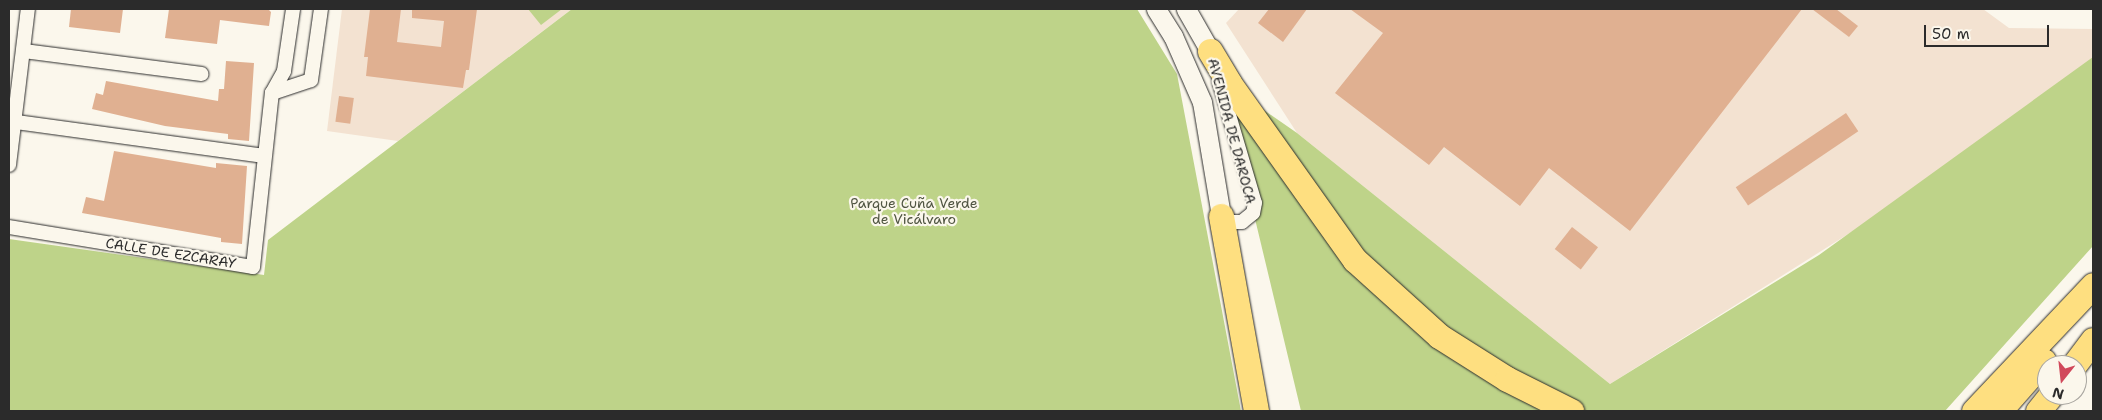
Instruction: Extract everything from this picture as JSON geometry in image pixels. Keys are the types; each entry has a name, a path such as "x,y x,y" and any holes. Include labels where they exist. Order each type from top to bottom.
{"highway":[{"path":"1210,51 1229,84 1355,260 1439,336 1507,379 1571,411"},
{"path":"1222,216 1256,411"},
{"path":"1974,411 2093,285"},
{"path":"1999,411 2017,394 2093,299"},
{"path":"2082,355 2093,340"}],"main road":[{"name":"AVENIDA DE DAROCA","path":"1156,9 1173,36 1202,102 1222,216"},
{"name":"AVENIDA DE DAROCA","path":"1186,9 1210,51"}],"street":[{"path":"9,165 11,121 24,51 28,9"},
{"name":"CALLE DE EZCARAY","path":"9,228 253,267 263,156 272,93 284,71 293,9"},
{"path":"272,93 311,80 321,9"},
{"path":"24,51 202,74"},
{"name":"AVENIDA DE DAROCA","path":"1210,51 1255,203 1253,212 1242,222 1232,222 1222,216"},
{"path":"11,121 263,156"}],"shaded area":[{"path":"342,9 572,9 398,141 327,131"},
{"path":"1239,9 1983,9 2009,28 2093,29 2093,59 1988,146 1610,384 1297,133 1226,23"}],"green space":[{"path":"528,9 562,9 541,25"},
{"name":"Parque Cuña Verde de Vicálvaro","path":"572,9 1137,9 1177,74 1241,411 9,411 9,239 264,275 268,240"},
{"path":"2093,57 2093,246 1945,411 1301,411 1222,81 1297,133 1610,384 1819,255"}],"building":[{"path":"71,9 123,9 120,33 69,27"},
{"path":"169,9 268,9 271,12 269,26 220,20 217,44 165,38"},
{"path":"370,9 401,9 397,42 441,47 444,21 412,18 412,9 477,9 469,70 466,70 463,88 366,76 368,57 364,57"},
{"path":"1269,9 1307,9 1283,42 1258,23"},
{"path":"1350,9 1802,9 1630,231 1549,168 1520,206 1444,147 1429,165 1335,93 1383,33"},
{"path":"1812,9 1836,9 1858,26 1849,37"},
{"path":"226,61 254,63 249,141 228,139 228,134 165,126 92,109 96,93 103,95 106,81 218,101 219,89 224,89"},
{"path":"339,96 354,98 350,124 335,122"},
{"path":"1846,113 1858,131 1748,206 1736,187"},
{"path":"114,151 216,168 216,163 247,166 242,244 221,242 221,238 82,213 86,197 104,201"},
{"path":"1572,227 1598,247 1581,269 1555,249"}]}
